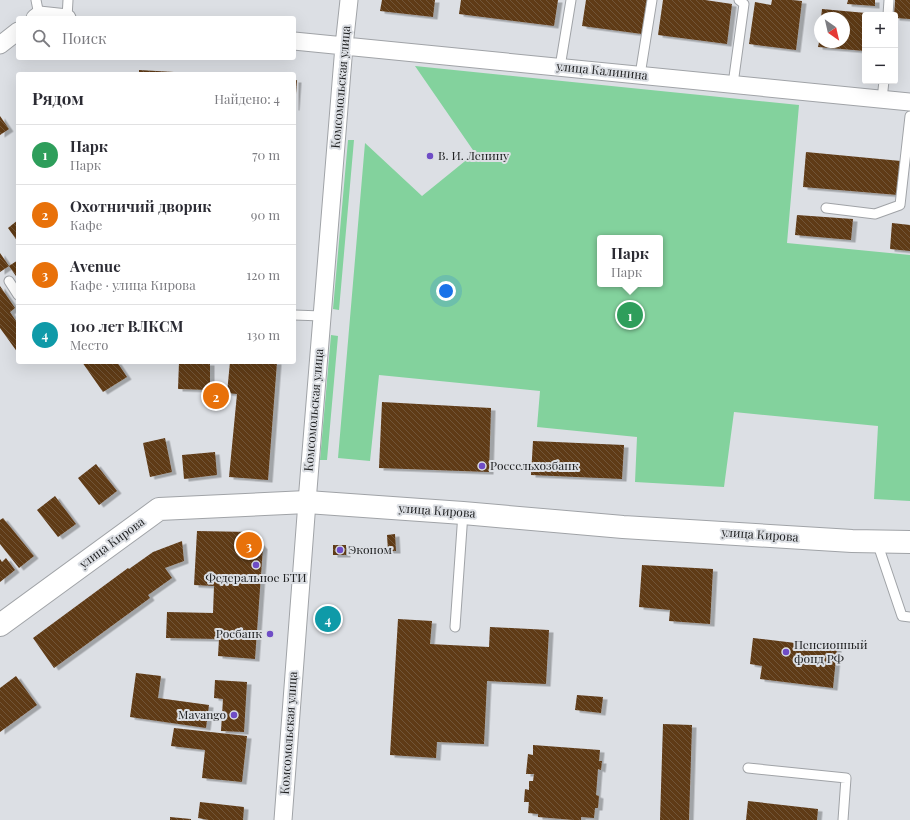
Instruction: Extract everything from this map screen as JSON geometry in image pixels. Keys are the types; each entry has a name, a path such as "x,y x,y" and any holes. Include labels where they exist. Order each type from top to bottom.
{"street":[{"name":"Комсомольская улица","path":"283,820 307,502 349,0"},
{"path":"36,11 58,16"},
{"path":"0,44 16,32"},
{"name":"улица Калинина","path":"296,41 910,102"},
{"name":"улица Кирова","path":"0,625 159,509 307,502 623,526 877,542 910,542"}],"lane":[{"path":"67,16 68,0"},
{"path":"560,67 571,0"},
{"path":"640,75 652,0"},
{"path":"733,84 744,4 739,0"},
{"path":"888,12 889,0"},
{"path":"882,99 884,84"},
{"path":"826,208 875,214 900,205 910,116"},
{"path":"9,281 16,292"},
{"path":"296,315 322,316"},
{"path":"455,627 463,513"},
{"path":"877,542 902,616 910,617"},
{"path":"748,768 846,778 843,820"}],"green space":[{"path":"415,66 799,105 787,243 910,255 910,501 874,499 878,426 734,412 724,487 635,482 637,437 537,427 540,391 379,375 370,461 338,458 365,143 422,196 475,153"},
{"path":"348,140 354,140 339,310 333,309"},
{"path":"331,335 338,336 327,460 320,460"}],"building":[{"path":"382,0 435,0 433,17 380,11"},
{"path":"461,0 558,0 554,26 459,14"},
{"path":"586,0 647,0 642,34 582,26"},
{"path":"663,0 705,0 732,4 727,44 658,35"},
{"path":"772,0 802,1 796,50 749,44 755,2 771,5"},
{"path":"848,0 875,0 875,6 847,4"},
{"path":"895,0 910,0 910,19 898,18 898,12 894,12"},
{"path":"822,9 862,13 862,51 830,48 850,48 850,12 822,12"},
{"path":"139,70 174,72 139,72"},
{"path":"0,116 9,129 0,135"},
{"path":"806,152 901,161 898,195 803,187"},
{"path":"797,215 853,219 851,240 795,235"},
{"path":"16,222 16,239 8,228"},
{"path":"892,223 910,225 910,251 890,249"},
{"path":"0,253 9,266 0,272"},
{"path":"16,261 16,276 9,266"},
{"path":"0,286 15,308 10,312 16,321 16,350 0,328"},
{"path":"83,364 118,364 127,377 103,392"},
{"path":"179,364 210,364 210,390 178,389"},
{"path":"230,364 277,364 268,480 229,477 237,394 227,393"},
{"path":"382,402 491,408 489,472 379,468"},
{"path":"165,438 172,472 150,477 143,443"},
{"path":"533,441 624,445 622,479 531,475"},
{"path":"215,452 217,475 184,479 182,455"},
{"path":"96,464 117,491 99,505 78,478"},
{"path":"55,496 76,524 58,537 37,510"},
{"path":"3,518 34,556 19,568 0,544 0,520"},
{"path":"197,531 251,532 263,547 255,659 218,656 219,639 166,638 167,612 213,613 214,586 194,585"},
{"path":"395,534 396,551 388,551 387,535"},
{"path":"182,541 184,561 165,568 172,578 148,595 150,598 54,668 33,638 128,568 129,569 153,552"},
{"name":"Эконом","path":"333,545 346,545 346,555 333,555"},
{"path":"6,558 15,570 0,582 0,559 2,562"},
{"path":"642,565 713,569 710,624 669,621 670,610 639,607"},
{"path":"398,619 432,621 430,644 489,647 490,627 549,630 546,684 487,681 484,744 437,742 436,758 390,755"},
{"path":"753,638 837,648 833,688 760,679 762,666 750,664"},
{"path":"136,673 161,676 158,698 209,705 206,728 130,717"},
{"path":"16,676 37,705 0,732 0,688"},
{"name":"Mavango","path":"215,680 247,682 244,732 221,731 223,699 214,698"},
{"path":"577,695 603,697 601,713 575,710"},
{"path":"663,724 692,725 689,820 660,820"},
{"path":"174,728 247,736 242,782 202,778 205,750 171,746"},
{"path":"533,745 600,750 599,761 602,761 601,770 598,769 596,795 599,796 598,808 595,808 594,818 581,817 581,820 574,820 538,817 538,814 528,813 529,802 524,802 525,789 529,790 529,781 533,781 534,774 526,774 528,754 533,755"},
{"path":"748,801 818,809 817,820 746,820"},
{"path":"200,802 244,807 243,820 209,820 198,818"},
{"path":"170,817 191,819 191,820 170,820"}],"place":[{"name":"В. И. Ленину","path":"430,156"},
{"name":"Парк","path":"630,315"},
{"name":"Охотничий дворик","path":"216,396"},
{"name":"Россельхозбанк","path":"482,466"},
{"name":"Avenue","path":"249,545"},
{"name":"Эконом","path":"340,550"},
{"name":"Федеральное БТИ","path":"256,565"},
{"name":"100 лет ВЛКСМ","path":"328,619"},
{"name":"Росбанк","path":"270,634"},
{"name":"Пенсионный фонд РФ","path":"786,652"},
{"name":"Mavango","path":"234,715"}]}
